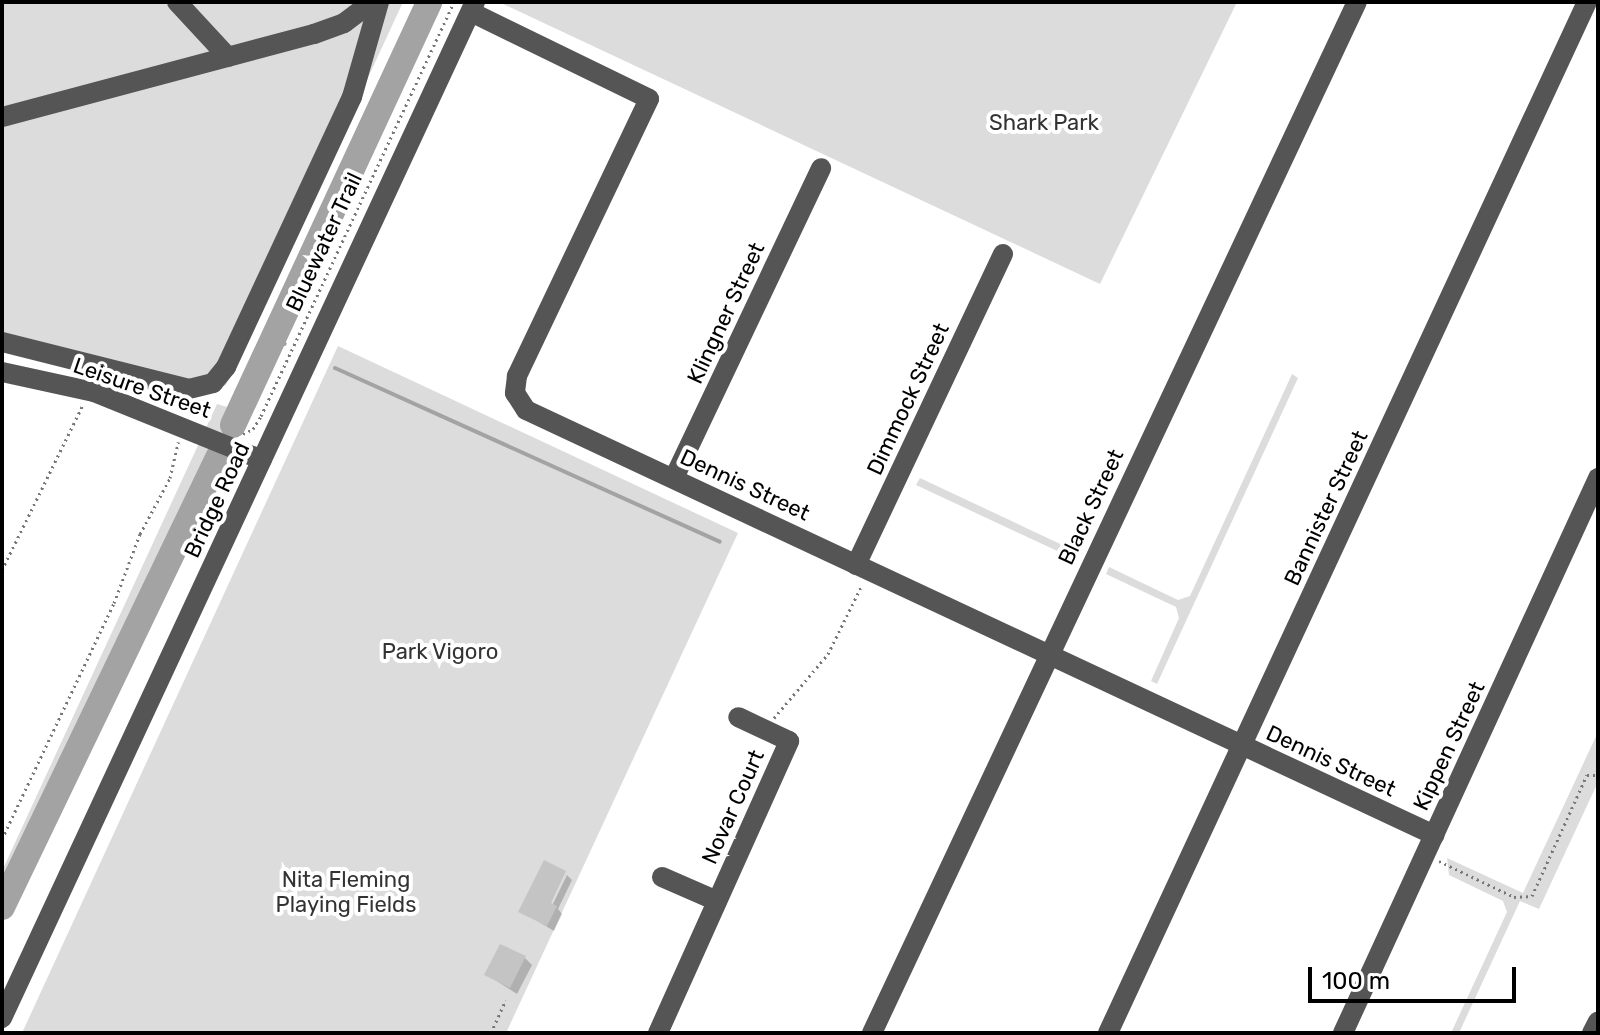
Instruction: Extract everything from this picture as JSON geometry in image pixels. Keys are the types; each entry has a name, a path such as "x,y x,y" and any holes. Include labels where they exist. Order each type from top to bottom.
{"street":[{"path":"177,2 228,57"},
{"path":"2,117 344,23 372,2"},
{"path":"2,342 189,389 213,383 226,367 352,97 379,2"},
{"name":"Black Street","path":"872,1033 1357,2"},
{"name":"Bannister Street","path":"1108,1033 1587,2"},
{"name":"Dennis Street","path":"467,5 649,99 517,376 515,393 526,410 1047,657 1434,835"},
{"name":"Bridge Road","path":"2,1018 262,460 467,5"},
{"name":"Klingner Street","path":"674,478 821,168"},
{"name":"Dimmock Street","path":"862,568 1003,254"},
{"name":"Leisure Street","path":"2,372 92,392 201,433 262,460"},
{"name":"Kippen Street","path":"1343,1033 1598,478"},
{"name":"Novar Court","path":"658,1033 789,741 738,717"},
{"name":"Novar Court","path":"662,877 717,901"},
{"path":"1592,1033 1598,1021"}],"path":[{"name":"Bluewater Trail","path":"232,429 244,435 249,433 261,416 467,5"},
{"path":"2,570 73,421 92,392"},
{"path":"2,839 83,670 140,534 170,478 179,437"},
{"path":"764,729 828,654 862,568"},
{"path":"1425,855 1514,897 1532,896 1587,775 1598,775"},
{"path":"491,1033 506,1000"}],"green space":[{"path":"2,2 403,2 226,385 198,397 2,349"},
{"name":"Shark Park","path":"499,2 1237,2 1100,284"},
{"name":"Park Vigoro","path":"338,346 738,533 506,1033 22,1033"},
{"path":"1292,374 1298,378 1157,684 1151,681 1179,618 1176,607 1106,574 1109,567 1178,600 1190,596"},
{"path":"217,404 238,410 2,922 2,871"},
{"path":"920,478 1071,549 1068,556 916,485"},
{"path":"1598,732 1598,782 1539,909 1520,901 1459,1033 1451,1033 1507,912 1503,901 1449,875 1447,858 1523,893"}],"building":[{"path":"544,860 566,871 551,903 557,906 547,926 518,912"},
{"path":"500,944 526,956 510,988 484,975"}],"waterway":[{"path":"233,425 429,2"},
{"path":"272,338 285,344"},
{"path":"335,368 720,542"},
{"path":"2,907 219,456"}],"park label":[{"name":"Nita Fleming Playing Fields","path":"346,892"}]}
